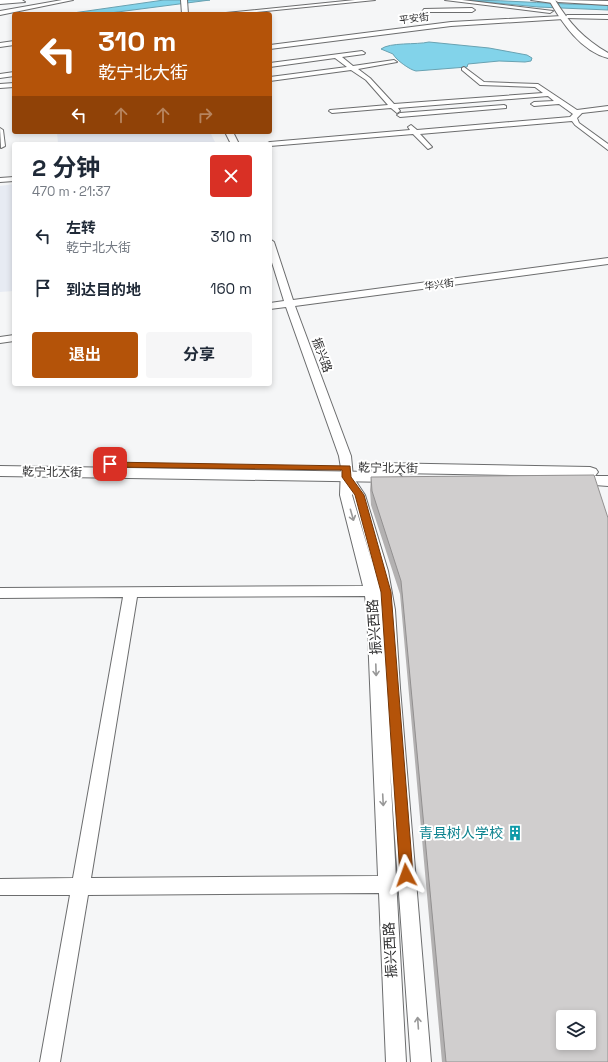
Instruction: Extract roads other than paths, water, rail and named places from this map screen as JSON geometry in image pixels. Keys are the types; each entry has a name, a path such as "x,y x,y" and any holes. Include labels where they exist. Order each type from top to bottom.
{"main road":[{"path":"558,7 578,32 608,52"},
{"path":"558,7 568,27 580,38 608,56"},
{"name":"乾宁北大街","path":"0,462 608,481"},
{"name":"乾宁北大街","path":"0,471 608,472"}],"street":[{"path":"0,12 70,0"},
{"path":"241,12 372,0"},
{"path":"448,0 522,8"},
{"path":"534,0 558,7"},
{"path":"0,2 54,3"},
{"path":"429,16 424,11 558,7 608,3"},
{"name":"平安街","path":"272,47 440,25 504,20 558,7 608,17"},
{"path":"434,21 440,25"},
{"path":"0,45 12,43"},
{"path":"272,65 362,53"},
{"path":"336,56 372,83 428,147"},
{"path":"272,73 345,63 393,59 353,68 272,79"},
{"path":"280,64 307,83"},
{"path":"464,69 482,84 533,83 561,102 574,116 577,124 606,145"},
{"path":"0,76 12,74"},
{"path":"348,77 362,75"},
{"path":"0,86 12,84"},
{"path":"332,111 549,94"},
{"path":"522,105 561,102"},
{"path":"400,115 515,106"},
{"path":"272,144 415,132 574,116 608,108"},
{"path":"0,130 1,146"},
{"path":"0,180 12,179"},
{"name":"振兴路","path":"272,248 290,303 345,456 347,472"},
{"name":"华兴街","path":"272,306 608,261"},
{"path":"0,340 12,338"},
{"name":"振兴西路","path":"347,472 346,495 372,591 374,611 396,1062"},
{"name":"振兴西路","path":"347,472 359,495 381,571 387,598 421,1062"},
{"path":"0,593 372,591"},
{"path":"50,1062 131,592"},
{"path":"0,887 387,884"}],"water":[{"path":"164,0 210,0 117,12 80,12"},
{"path":"465,0 608,5 608,10 538,7"},
{"path":"429,42 489,48 527,55 532,58 531,61 525,62 499,61 468,64 467,67 416,71 403,64 393,54 381,49 390,45"}],"place":[{"name":"青县树人学校","path":"515,833"}]}
